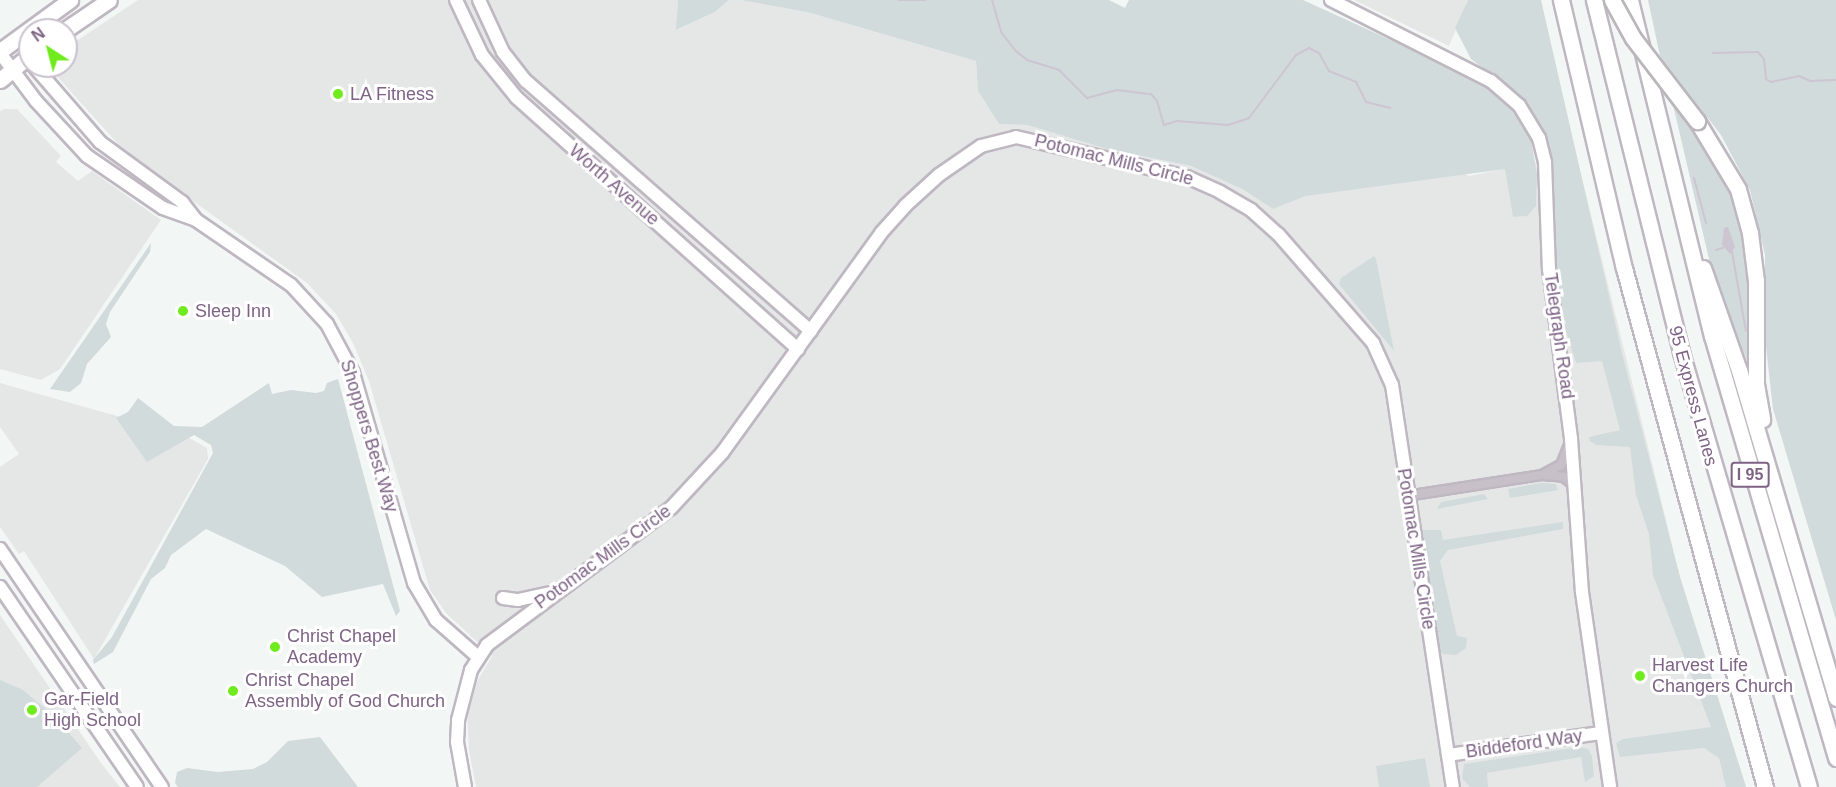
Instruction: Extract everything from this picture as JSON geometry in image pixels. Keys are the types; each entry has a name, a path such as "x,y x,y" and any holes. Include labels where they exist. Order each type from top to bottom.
{"highway":[{"path":"0,52 70,0"},
{"path":"78,21 109,0"},
{"path":"1561,0 1630,289 1765,787"},
{"name":"95 Express Lanes","path":"1594,0 1681,352 1809,787"},
{"path":"1612,0 1633,38 1697,121 1738,189 1750,233 1756,281 1756,384 1775,495"},
{"name":"I 95","path":"1630,0 1674,189 1763,520 1836,758"},
{"path":"0,80 18,66"},
{"path":"1674,189 1735,358 1836,698"},
{"path":"1820,647 1836,686"},
{"path":"1736,674 1774,787"}],"street":[{"name":"Worth Avenue","path":"456,0 482,55 517,98 798,349"},
{"name":"Worth Avenue","path":"479,0 503,52 526,81 810,331"},
{"name":"Telegraph Road","path":"1331,0 1454,59 1501,88 1527,116 1539,138 1545,162 1549,269 1576,487 1582,592 1610,787"},
{"name":"Shoppers Best Way","path":"13,41 18,47"},
{"name":"Shoppers Best Way","path":"0,52 55,123 87,156 163,208 196,220 291,285 338,341 359,391 414,583 436,620 478,657"},
{"name":"Shoppers Best Way","path":"45,78 100,142 182,202 196,220"},
{"name":"Potomac Mills Circle","path":"465,787 457,742 458,720 466,683 478,657 511,624 655,522 697,483 798,349 881,233 906,204 939,175 992,141 1026,138 1097,159 1187,177 1220,192 1261,217 1373,344 1392,385 1406,496 1452,787"},
{"path":"1542,474 1562,463 1571,439"},
{"path":"1406,496 1542,474 1564,477 1576,487"},
{"path":"0,549 139,757 162,787"},
{"path":"0,587 137,787"},
{"path":"503,598 518,600 558,591"},
{"name":"Biddeford Way","path":"1448,755 1601,733"},
{"path":"123,768 139,757"}],"shaded area":[{"path":"138,0 678,0 677,30 715,12 729,0 740,0 807,12 976,61 978,91 999,124 1027,125 1107,149 1191,166 1242,189 1273,209 1306,196 1461,172 1469,176 1576,154 1680,577 1746,787 476,787 469,750 467,711 472,690 492,656 446,613 430,590 369,381 353,343 336,314 307,283 126,153 59,78 78,78 78,40"},
{"path":"678,0 729,0 715,12 676,30"},
{"path":"740,0 1109,0 1125,8 1129,0 1303,0 1450,67 1506,99 1523,118 1531,140 1537,174 1536,206 1527,216 1513,217 1505,169 1306,196 1273,209 1242,189 1191,166 1107,149 1027,125 999,124 978,91 976,61 807,12"},
{"path":"1354,0 1468,0 1449,46"},
{"path":"1468,0 1541,0 1623,357 1680,577 1746,787 1726,787 1719,758 1704,748 1620,757 1616,743 1623,739 1711,727 1653,575 1649,534 1636,495 1630,447 1596,445 1590,441 1589,437 1620,430 1602,361 1576,363 1562,319 1553,266 1547,142 1522,98 1471,59 1455,28"},
{"path":"1648,0 1836,0 1836,620 1773,409 1765,338 1765,255 1750,190 1721,135 1660,56"},
{"path":"1671,96 1721,164 1739,208 1751,266 1750,368 1712,272"},
{"path":"17,109 61,156 56,162 78,181 92,171 161,220 60,369 41,380 0,369 0,111"},
{"path":"1728,227 1735,247 1730,254 1722,245 1724,228"},
{"path":"151,243 150,252 110,312 106,324 111,337 87,364 81,383 70,392 50,389"},
{"path":"1374,256 1394,351 1339,284 1341,278"},
{"path":"338,379 400,611 396,616 383,584 322,597 285,566 206,529 171,555 165,568 151,579 113,652 94,664 93,660 112,637 213,453 211,445 194,435 147,462 116,418 128,412 138,398 174,426 202,427 269,383 272,394 291,390 316,393 324,391 327,383"},
{"path":"0,383 184,435 207,448 208,459 94,659 24,551 19,554 0,527 0,467 19,454 0,427"},
{"path":"1541,483 1556,484 1558,490 1510,498 1508,489"},
{"path":"1484,494 1488,499 1437,509 1441,502"},
{"path":"1563,522 1563,529 1448,550 1440,561 1457,636 1467,638 1466,648 1456,655 1443,654 1437,647 1419,530 1441,530 1443,540"},
{"name":"Gar-Field High School","path":"0,615 101,763 120,787 0,787"},
{"path":"0,680 23,690 54,716 82,748 37,787 0,787"},
{"path":"320,737 358,787 178,787 175,783 177,772 187,768 218,772 253,769 267,762 288,741"},
{"path":"1579,747 1588,749 1592,756 1594,776 1585,782 1581,757 1487,773 1488,787 1470,787 1462,778 1464,764"},
{"path":"1425,758 1430,787 1379,787 1376,766"}],"waterway":[{"path":"899,0 925,0"},
{"path":"992,0 1001,32 1016,51 1027,60 1059,70 1087,98 1117,90 1151,94 1157,101 1164,125 1177,121 1228,125 1249,118 1296,55 1309,48 1319,53 1329,71 1356,82 1366,102 1390,108"},
{"path":"1713,53 1758,52 1764,59 1766,79 1771,82 1799,76 1810,81 1836,80"},
{"path":"1694,178 1706,223"},
{"path":"1716,250 1723,248"},
{"path":"1732,252 1746,331"}],"place":[{"name":"LA Fitness","path":"338,94"},
{"name":"Sleep Inn","path":"183,311"},
{"name":"Christ Chapel Academy","path":"275,647"},
{"name":"Harvest Life Changers Church","path":"1640,676"},
{"name":"Christ Chapel Assembly of God Church","path":"233,691"},
{"name":"Gar-Field High School","path":"32,710"}]}
